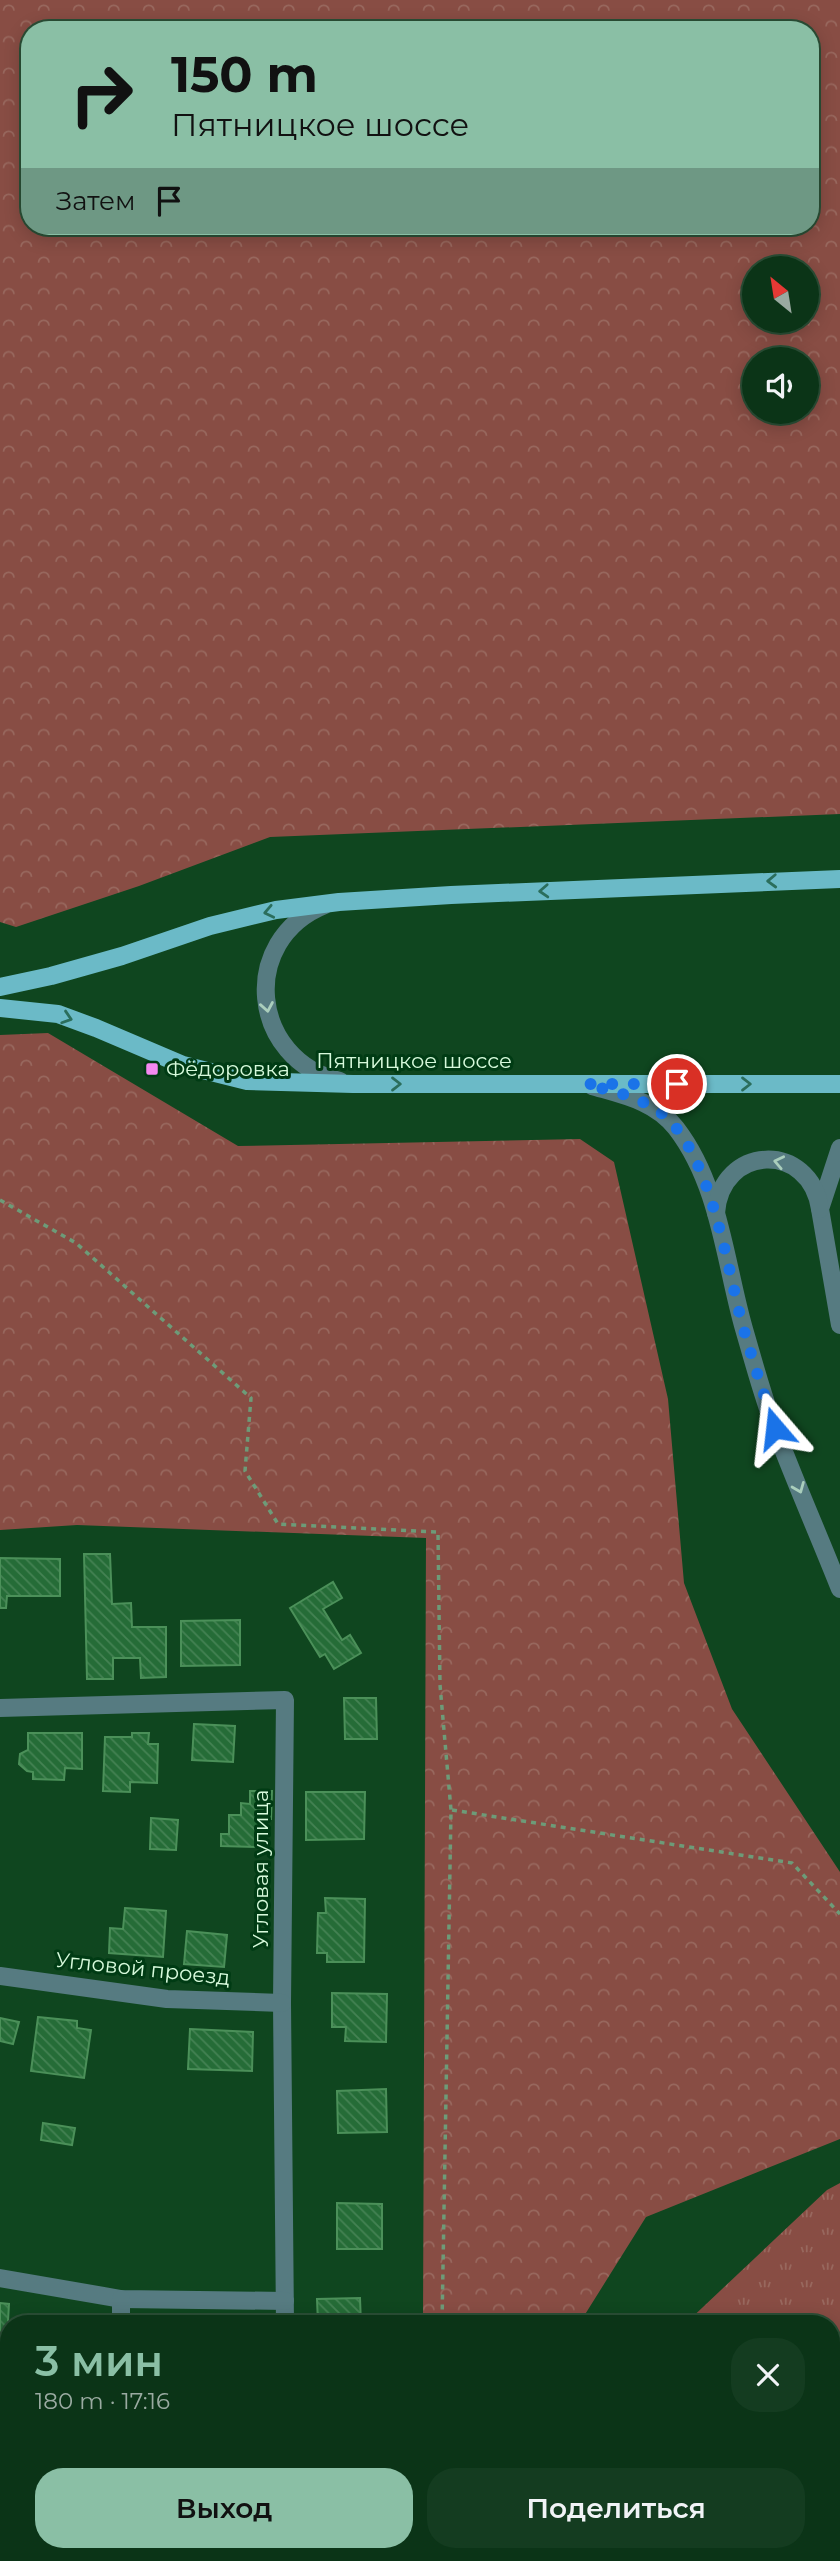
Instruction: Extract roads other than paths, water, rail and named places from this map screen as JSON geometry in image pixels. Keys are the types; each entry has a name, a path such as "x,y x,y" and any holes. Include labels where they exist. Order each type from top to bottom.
{"main road":[{"path":"0,987 75,970 209,926 276,910 339,902 840,879"},
{"name":"Пятницкое шоссе","path":"0,1008 58,1014 183,1065 247,1081 353,1084 840,1084"}],"street":[{"path":"339,902 309,913 285,934 270,962 265,993 271,1025 288,1052 313,1072 353,1084"},
{"path":"586,1084 640,1100 661,1113 676,1128 687,1146 716,1213 743,1326 775,1428 840,1589"},
{"path":"820,1209 840,1148"},
{"path":"716,1213 720,1191 732,1173 751,1162 761,1159 783,1161 802,1171 815,1188 840,1325"},
{"name":"Угловая улица","path":"0,1708 285,1700 282,2003 285,2315"},
{"name":"Угловой проезд","path":"0,1976 167,1999 282,2003"},
{"path":"0,2278 121,2299 285,2301"},
{"path":"121,2299 121,2315"}],"place":[{"name":"Фёдоровка","path":"152,1069"}]}
